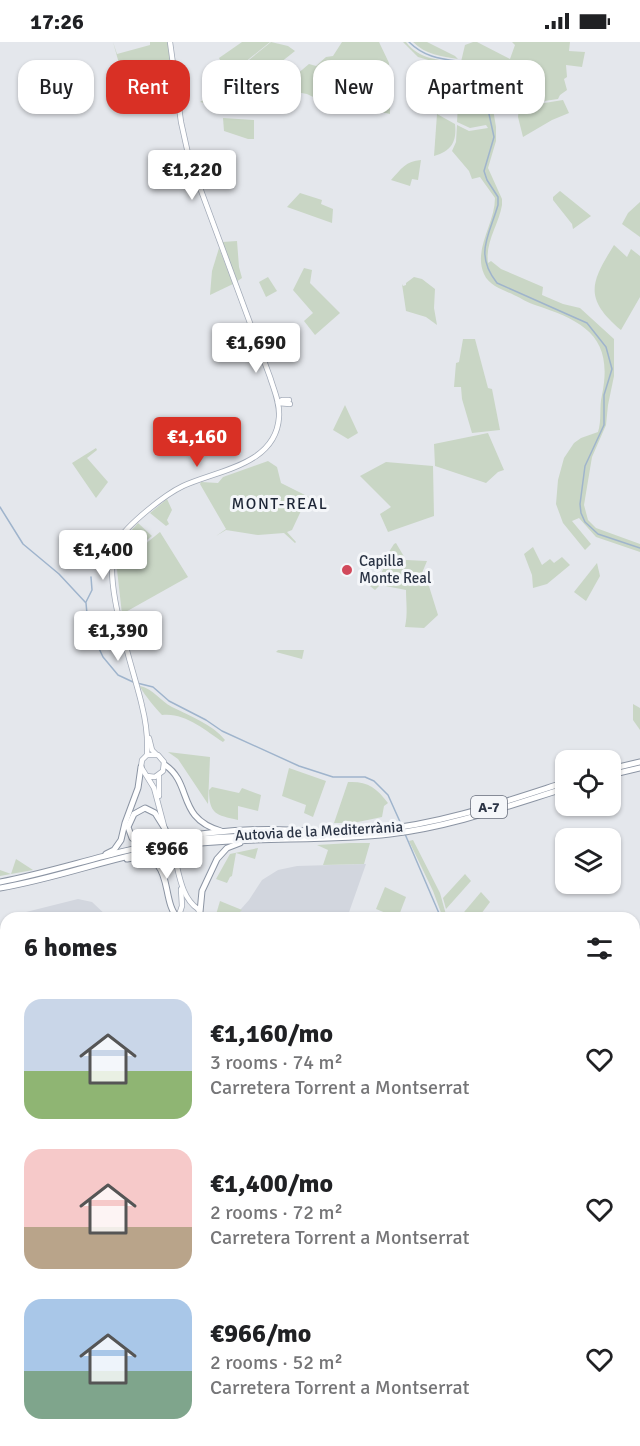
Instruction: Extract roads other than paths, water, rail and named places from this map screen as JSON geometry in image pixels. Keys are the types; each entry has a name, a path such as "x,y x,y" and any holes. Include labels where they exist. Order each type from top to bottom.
{"highway":[{"path":"621,766 640,762"},
{"path":"165,765 175,774 189,808 201,821 214,829 228,832"},
{"path":"141,767 138,788 119,844 110,852 82,860 78,866 88,869 133,858 151,862 163,874 172,912"},
{"path":"621,772 640,768"},
{"name":"Autovia de la Mediterrània","path":"411,828 555,785"},
{"name":"Autovia de la Mediterrània","path":"0,882 168,848 214,842 346,837 411,828 464,819 555,791"},
{"path":"165,829 155,813 146,808 134,814 128,827 132,838 143,844 228,832 299,830 327,833"},
{"name":"Autovia de la Mediterrània","path":"0,888 133,850 202,838 391,831"},
{"path":"201,912 202,891 220,855 231,846 256,840"}],"main road":[{"path":"156,754 147,755 142,760 141,767 156,794 168,837 158,793 159,776 165,765 162,758 153,750 147,732 118,611 112,566 117,542 144,514 175,490 247,462 262,452 271,443 277,429 279,413 278,403 189,158 181,122 170,42"},
{"path":"278,403 282,400 289,402"},
{"path":"147,732 147,755"},
{"path":"147,776 159,776"},
{"path":"181,912 180,886 172,851 186,896 198,912"},
{"path":"182,909 192,906"}],"waterway":[{"path":"409,42 420,51 450,60"},
{"path":"489,114 494,137 484,171 498,197 498,205 486,245 486,263 497,283 587,323 606,347 612,369 604,395 604,425 585,466 581,513 585,522 598,534 640,548"},
{"path":"0,507 23,544 59,574 86,603 88,625 103,657 118,675 133,682"},
{"path":"86,602 92,590 91,577"},
{"path":"137,683 153,687 169,701 222,731 299,766 333,777 365,777 374,781 388,795 401,824"},
{"path":"405,834 438,912"}],"place":[{"name":"Capilla Monte Real","path":"347,570"}],"district":[{"name":"MONT-REAL","path":"280,504"}]}
